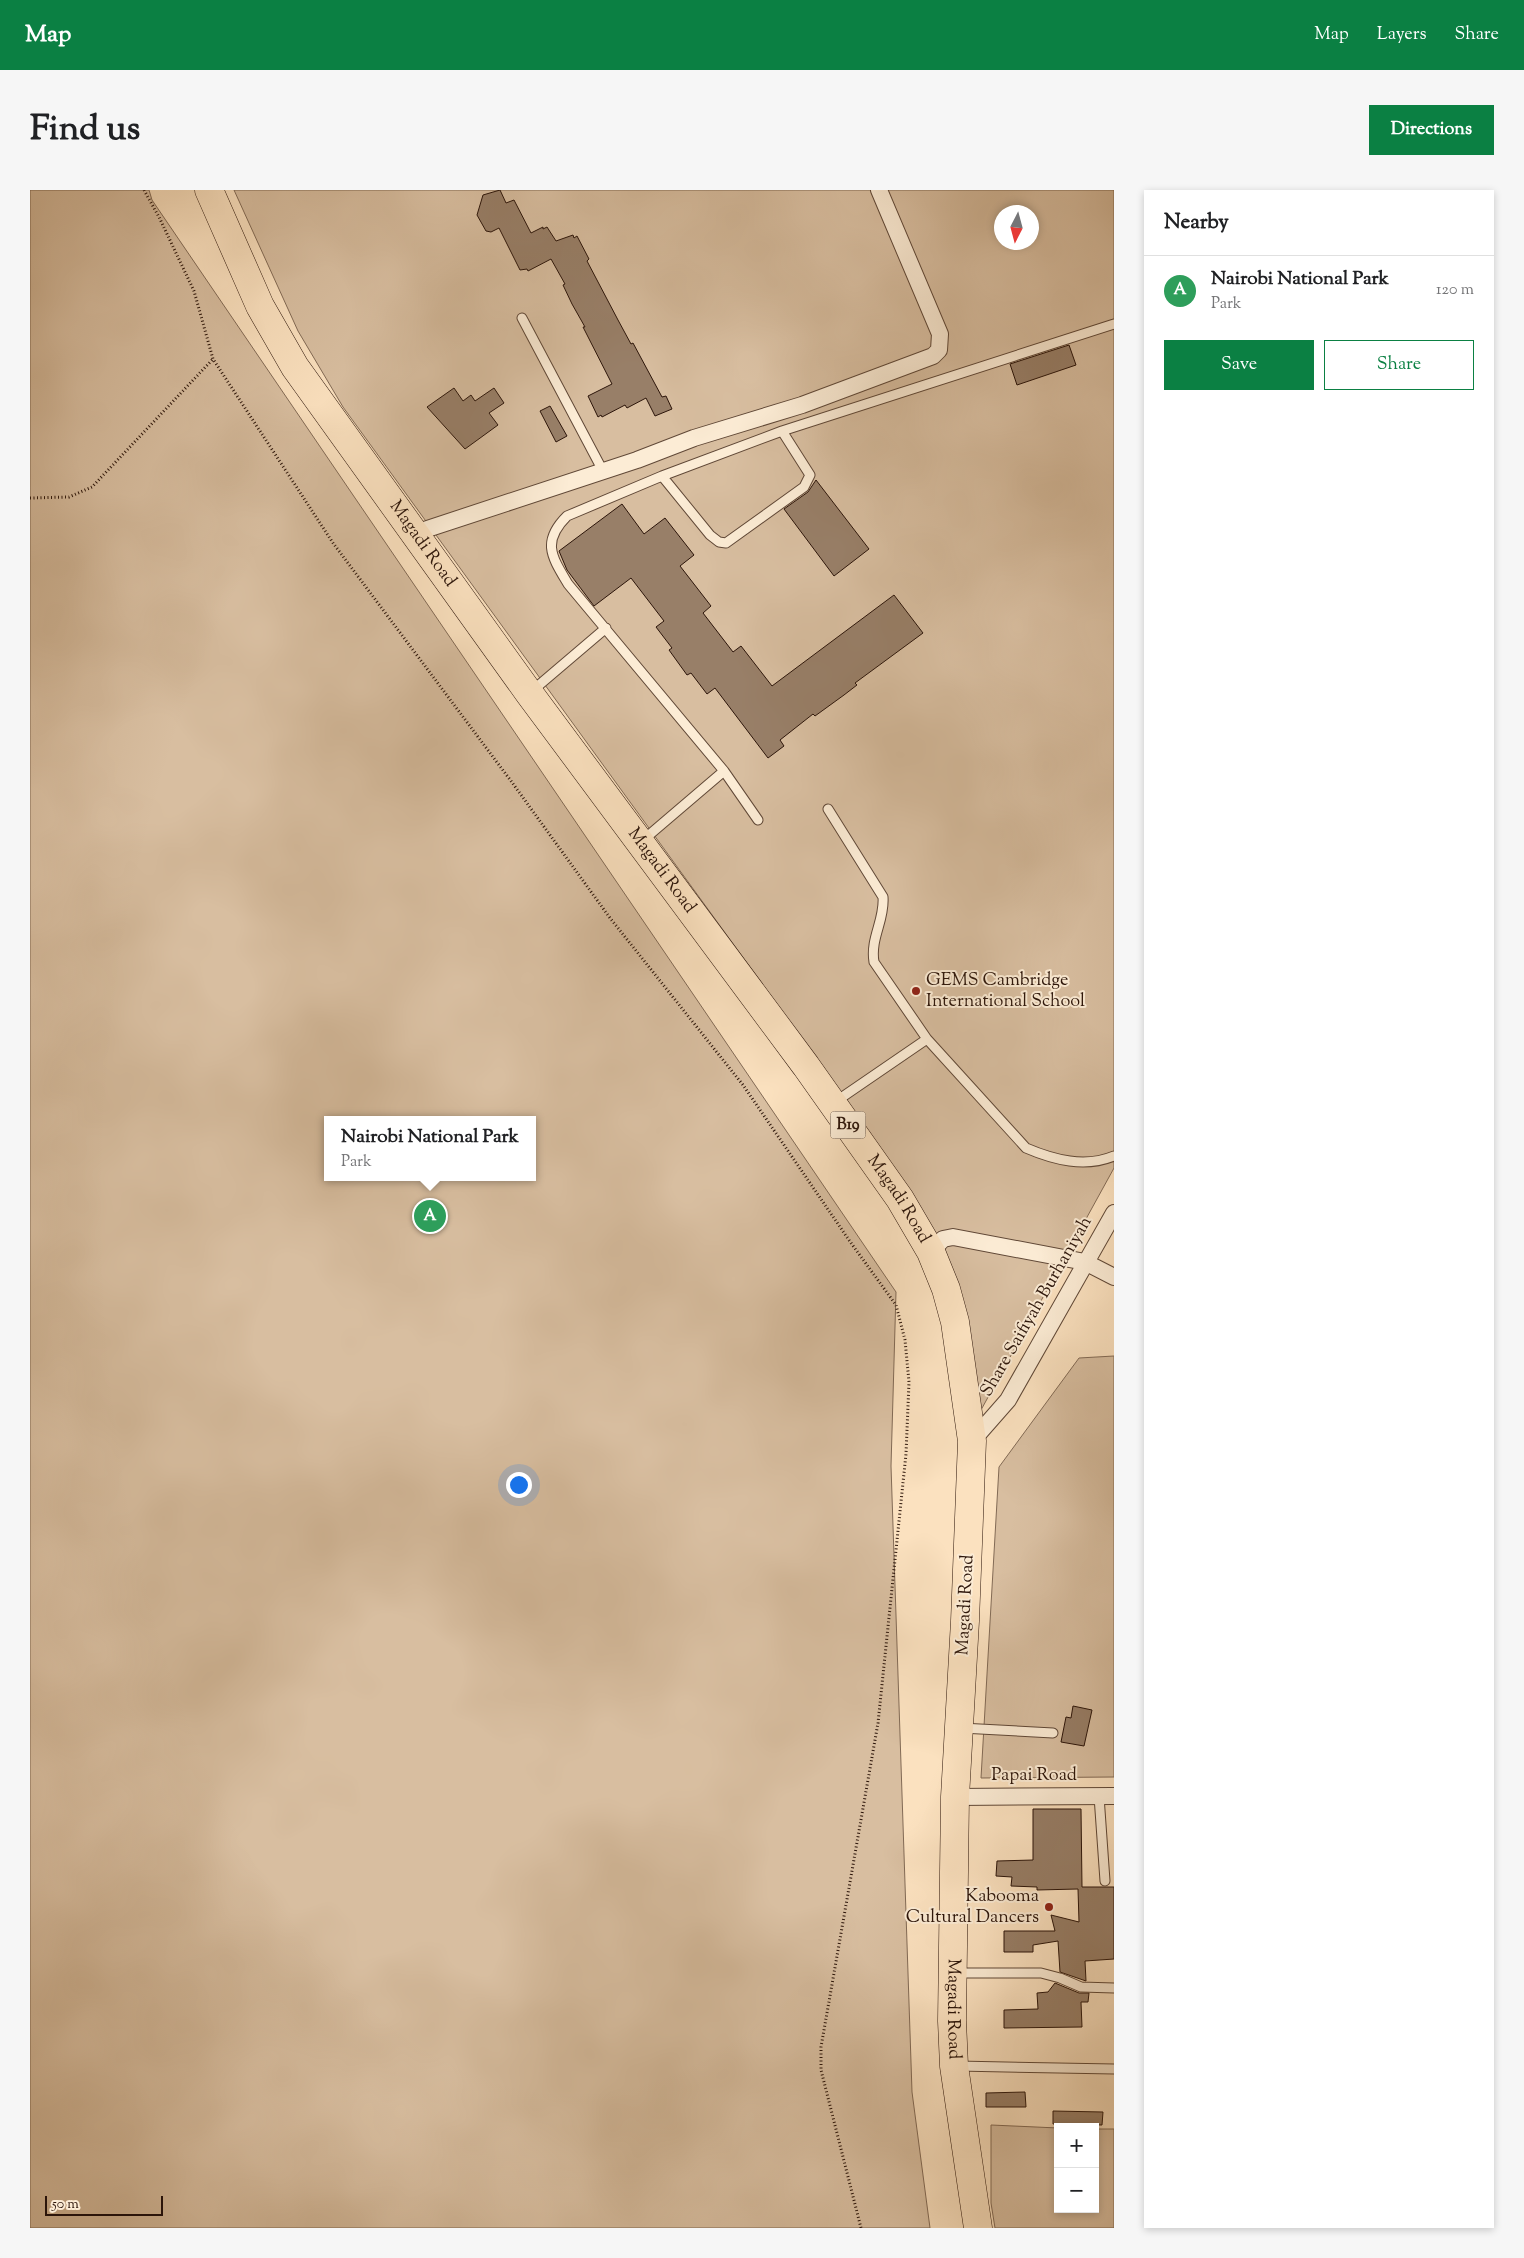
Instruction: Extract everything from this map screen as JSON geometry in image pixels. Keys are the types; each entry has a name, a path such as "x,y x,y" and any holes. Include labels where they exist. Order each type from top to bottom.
{"highway":[{"name":"Magadi Road","path":"208,190 260,306 295,367 530,693 833,1104 900,1199 931,1252 946,1289 956,1322 972,1441 955,1797 952,2021 954,2066 978,2228"}],"street":[{"path":"415,533 637,460 694,438 802,405 932,356 939,350 940,334 879,190"},
{"name":"Share Saifiyah Burhaniyah","path":"972,1441 1008,1400 1114,1213"},
{"path":"931,1252 943,1239 953,1237 1085,1262 1114,1276"},
{"name":"Papai Road","path":"955,1797 1107,1796"}],"lane":[{"path":"522,318 603,471"},
{"path":"758,820 724,771 568,584 554,559 550,545 553,533 567,516 662,476 782,431 1114,324"},
{"path":"662,476 710,535 719,542 726,543 806,485 810,475 782,431"},
{"path":"530,693 606,628"},
{"path":"640,842 724,771"},
{"path":"828,809 883,897 884,910 874,938 872,952 874,962 927,1039 1026,1148 1045,1156 1065,1161 1092,1162 1114,1156"},
{"path":"833,1104 927,1039"},
{"path":"959,1728 1053,1734"},
{"path":"1106,1881 1107,1796"},
{"path":"953,1973 1041,1973 1060,1978 1081,1987 1114,1988"},
{"path":"954,2066 1114,2068"}],"path":[{"path":"144,190 194,291 214,359 333,543 511,781 610,918 743,1085 851,1243 896,1305 905,1340 909,1382 906,1454 878,1723 821,2047 821,2070 861,2228"},
{"path":"30,498 69,497 92,487 214,359"}],"shaded area":[{"path":"30,190 149,190 152,200 896,1292 891,1466 912,2092 930,2228 30,2228"},
{"path":"234,190 1114,190 1114,1168 981,1410 957,1283 787,1018 343,407 298,331"},
{"path":"1114,1356 1114,1777 981,1778 999,1467 1079,1358"},
{"path":"991,2125 1054,2128 1054,2213 1099,2213 1099,2129 1114,2129 1114,2228 995,2228 991,2203"}],"building":[{"path":"500,190 506,203 514,200 531,233 547,227 556,241 573,235 574,238 577,236 589,259 587,261 631,344 633,343 662,397 666,396 672,409 655,416 646,398 627,408 625,405 602,417 601,415 598,417 588,396 612,384 563,285 565,284 551,259 528,271 527,269 520,270 499,228 491,232 486,231 477,215 483,195"},
{"path":"1069,345 1076,365 1017,385 1010,364"},
{"path":"454,388 463,401 471,395 475,401 494,388 504,403 489,413 498,425 465,449 427,407"},
{"path":"550,406 567,436 556,442 540,411"},
{"path":"816,480 869,549 834,576 784,509 808,492"},
{"path":"622,504 644,534 665,518 694,555 680,566 711,606 703,613 733,652 741,646 772,686 894,595 923,633 855,683 857,685 844,695 815,716 813,714 780,740 784,746 768,758 715,688 707,694 691,673 687,675 669,650 672,648 656,627 664,621 631,578 594,606 567,570 559,551"},
{"path":"1073,1706 1092,1710 1084,1746 1061,1742 1066,1717 1071,1718"},
{"path":"1033,1809 1081,1809 1082,1887 1114,1887 1114,1959 1085,1961 1086,1981 1060,1972 1058,1941 1033,1945 1033,1952 1004,1952 1004,1931 1055,1931 1051,1915 1079,1922 1078,1889 1037,1890 1037,1887 1011,1886 1012,1877 996,1876 997,1861 1033,1860"},
{"path":"1055,1983 1079,1993 1089,1993 1088,2002 1081,2002 1082,2027 1004,2028 1004,2010 1038,2009 1037,1993 1048,1992"},
{"path":"1025,2092 1026,2107 986,2107 986,2093"},
{"path":"1053,2111 1103,2112 1102,2125 1099,2125 1099,2123 1053,2124"}],"place":[{"name":"GEMS Cambridge International School","path":"916,991"},
{"name":"Nairobi National Park","path":"430,1216"},
{"name":"Kabooma Cultural Dancers","path":"1049,1907"}]}
